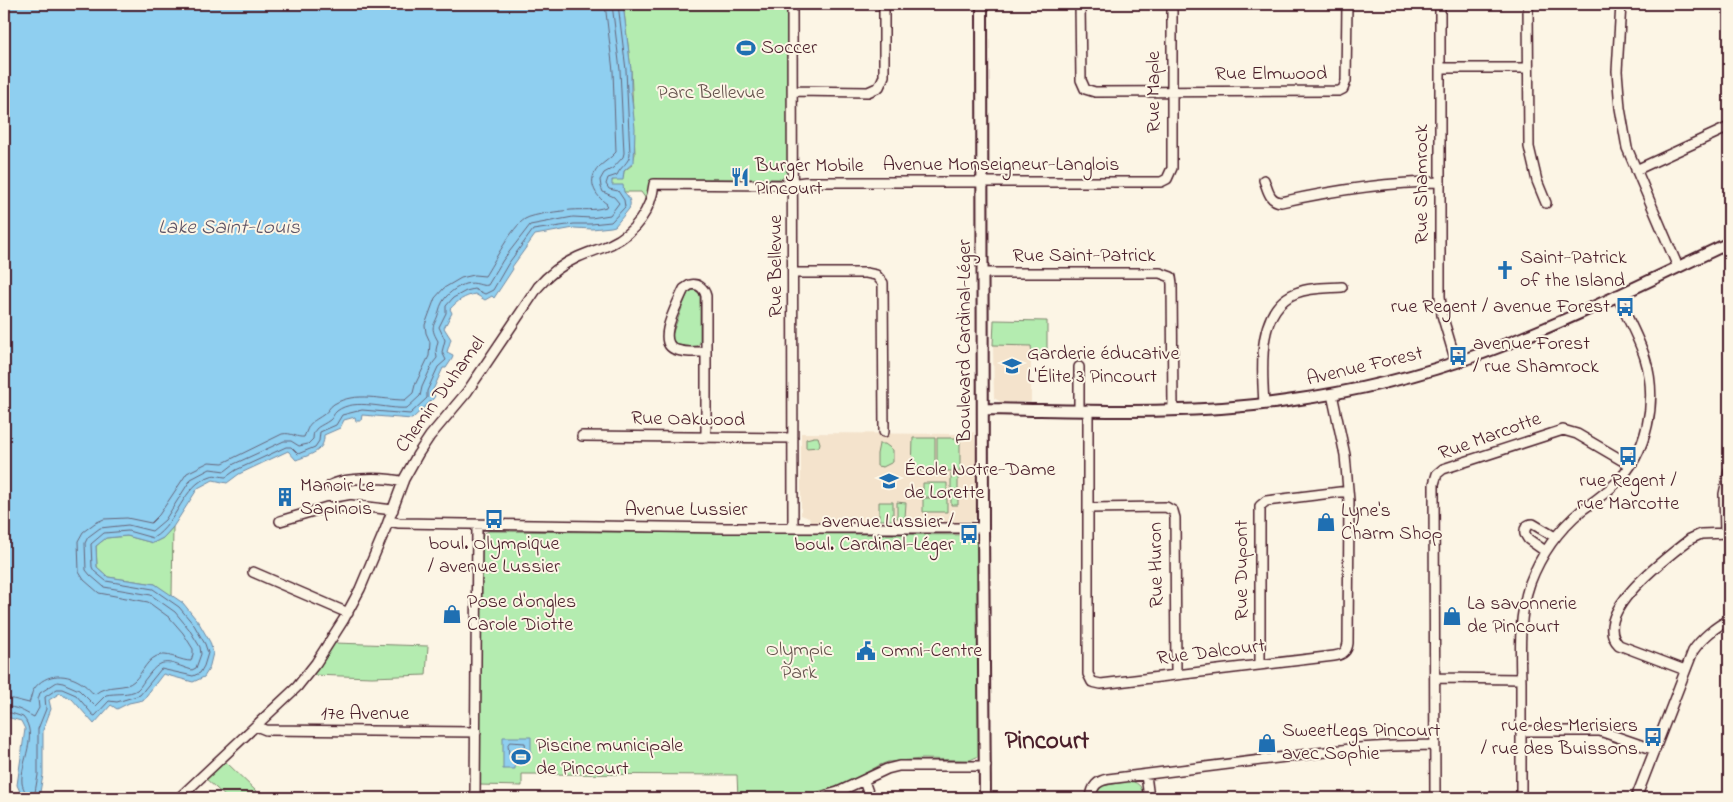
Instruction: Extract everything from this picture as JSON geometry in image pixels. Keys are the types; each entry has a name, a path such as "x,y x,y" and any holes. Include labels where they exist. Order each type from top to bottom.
{"street":[{"name":"Rue Bellevue","path":"792,4 794,184 793,528"},
{"path":"793,91 868,92 880,87 884,76 884,4"},
{"name":"Boulevard Cardinal-Léger","path":"982,4 982,409 986,798"},
{"path":"1080,4 1081,80 1085,89 1094,92 1172,91"},
{"name":"Rue Maple","path":"1167,179 1172,168 1172,4"},
{"name":"Rue Elmwood","path":"1172,91 1339,91 1343,89 1346,81 1347,4"},
{"name":"Rue Shamrock","path":"1440,4 1440,296 1442,315 1456,362"},
{"path":"1528,4 1529,147 1537,181 1546,203"},
{"path":"1621,4 1617,72 1620,108 1627,148 1678,267"},
{"path":"1440,68 1528,68"},
{"path":"1636,170 1729,127"},
{"name":"Avenue Monseigneur-Langlois","path":"654,184 783,186 805,182 1154,182 1167,179"},
{"path":"1264,180 1272,199 1281,202 1358,187 1440,182"},
{"name":"Chemin Duhamel","path":"179,798 256,726 311,670 348,613 389,521 403,482 422,447 470,388 538,287 552,273 570,262 626,236 636,226 650,204 654,184"},
{"name":"Avenue Forest","path":"982,409 1173,410 1264,404 1332,394 1403,378 1456,362 1516,340 1729,243"},
{"path":"794,273 866,273 876,276 883,283 884,432"},
{"name":"Rue Saint-Patrick","path":"982,273 1160,273 1168,275 1172,280 1173,410"},
{"path":"705,352 678,351 670,347 666,339 667,330 682,293 690,285 700,286 705,291 706,296 706,438"},
{"path":"1264,404 1264,346 1275,309 1288,297 1302,291 1342,287"},
{"path":"1521,798 1521,633 1524,604 1533,577 1555,537 1575,516 1615,484 1630,465 1638,452 1650,409 1650,388 1645,357 1618,295"},
{"name":"Rue Dalcourt","path":"1078,367 1084,410 1088,508 1090,678 1096,684 1334,656 1340,655 1346,650 1348,642 1348,491 1345,455 1332,394"},
{"name":"Rue Marcotte","path":"1435,798 1434,484 1437,474 1443,469 1563,430 1577,434 1630,465"},
{"name":"Rue Oakwood","path":"582,436 793,438"},
{"path":"1685,670 1619,645 1614,640 1612,634 1616,614 1620,604 1629,592 1690,539 1701,534 1727,533 1724,494 1729,471"},
{"path":"331,485 349,479 403,482"},
{"name":"Rue Dupont","path":"1260,665 1260,506 1266,501 1348,491"},
{"path":"280,521 327,507 350,505 393,510"},
{"name":"Rue Huron","path":"1088,508 1166,507 1173,511 1175,518 1176,674"},
{"name":"Avenue Lussier","path":"389,521 398,523 477,525 983,528"},
{"path":"1546,551 1528,539 1524,534 1525,528 1533,524 1555,537"},
{"path":"475,798 477,525"},
{"path":"253,572 348,613"},
{"path":"1636,798 1696,646 1718,626 1729,620"},
{"path":"1435,678 1521,679"},
{"name":"17e Avenue","path":"256,726 262,730 274,731 476,732"},
{"path":"1521,731 1600,731 1654,750"},
{"path":"1091,798 1093,787 1101,780 1358,748 1434,745"},
{"path":"817,798 838,792 887,769 898,766 986,766"},
{"path":"1146,775 1149,798"},
{"path":"864,781 870,798"}],"shaded area":[{"name":"Garderie éducative L'Élite 3 Pincourt","path":"993,345 1031,346 1031,402 1001,402 994,398"},
{"name":"École Notre-Dame de Lorette","path":"974,432 976,450 976,517 972,523 947,524 920,520 879,520 860,525 811,524 809,518 801,515 801,433 969,434"}],"green space":[{"name":"Parc Bellevue","path":"623,4 788,4 787,175 781,179 651,179 646,199 641,192 624,192 611,185 612,180 623,178 624,171 632,165 635,154 631,70"},
{"path":"694,290 700,296 700,343 696,346 681,347 673,342 672,335 687,294"},
{"path":"994,320 1047,321 1047,355 1032,355 1031,346 993,345"},
{"path":"818,437 819,447 806,448 806,439"},
{"path":"913,438 935,438 935,471 912,471"},
{"path":"937,438 960,438 960,471 937,471"},
{"path":"879,444 885,444 893,450 893,462 883,467 877,466"},
{"path":"951,473 958,473 958,505 951,505"},
{"path":"923,483 947,483 947,497 923,497"},
{"path":"923,498 947,498 947,512 923,512"},
{"path":"879,502 893,502 893,520 879,520"},
{"path":"897,502 906,503 905,518 897,518"},
{"path":"173,527 172,597 155,584 108,577 97,567 96,546 106,538 127,536 153,543 163,538"},
{"name":"Olympic Park","path":"489,531 975,535 979,538 979,756 970,760 922,759 888,762 849,782 819,793 792,798 738,798 737,775 522,774 522,786 479,785 481,540 485,533"},
{"path":"334,643 428,646 426,675 372,677 311,675"},
{"path":"224,760 259,794 227,798 205,778"},
{"path":"1130,781 1140,786 1142,798 1097,798 1097,793 1102,786"}],"water":[{"name":"Lake Saint-Louis","path":"4,4 623,4 631,70 631,92 635,128 634,162 624,171 623,180 612,180 612,185 623,185 624,192 630,202 629,209 615,226 592,229 574,228 535,235 512,267 513,269 494,298 492,296 485,300 475,294 458,301 450,309 452,313 444,328 451,339 447,352 453,355 452,359 446,368 443,368 432,392 435,396 433,399 412,419 362,415 361,421 356,421 355,417 344,420 340,428 324,435 322,445 311,454 296,460 288,451 239,474 227,483 213,480 198,488 173,527 163,538 153,543 127,536 106,538 96,546 97,567 108,577 155,584 183,603 199,623 210,642 213,653 209,669 204,677 193,682 163,674 143,700 129,703 117,709 111,705 94,724 72,699 60,693 49,700 51,709 43,730 43,775 39,798 20,798 21,794 17,785 25,729 21,721 4,718"},
{"path":"503,737 531,737 531,758 515,757 515,769 503,769"}],"place":[{"name":"Soccer","path":"746,48"},
{"name":"Burger Mobile Pincourt","path":"740,177"},
{"name":"Saint-Patrick of the Island","path":"1505,270"},
{"name":"rue Regent / avenue Forest","path":"1625,307"},
{"name":"avenue Forest / rue Shamrock","path":"1458,356"},
{"name":"Garderie éducative L'Élite 3 Pincourt","path":"1012,366"},
{"name":"rue Regent / rue Marcotte","path":"1628,456"},
{"name":"École Notre-Dame de Lorette","path":"889,481"},
{"name":"Manoir Le Sapinois","path":"285,497"},
{"name":"boul. Olympique / avenue Lussier","path":"494,519"},
{"name":"Lyne's Charm Shop","path":"1326,522"},
{"name":"avenue Lussier / boul. Cardinal-Léger","path":"969,534"},
{"name":"Pose d'ongles Carole Diotte","path":"452,614"},
{"name":"La savonnerie de Pincourt","path":"1452,616"},
{"name":"Omni-Centre","path":"866,651"},
{"name":"rue des Merisiers / rue des Buissons","path":"1653,737"},
{"name":"SweetLegs Pincourt avec Sophie","path":"1267,743"},
{"name":"Piscine municipale de Pincourt","path":"521,757"}],"district":[{"name":"Pincourt","path":"1047,742"}]}
